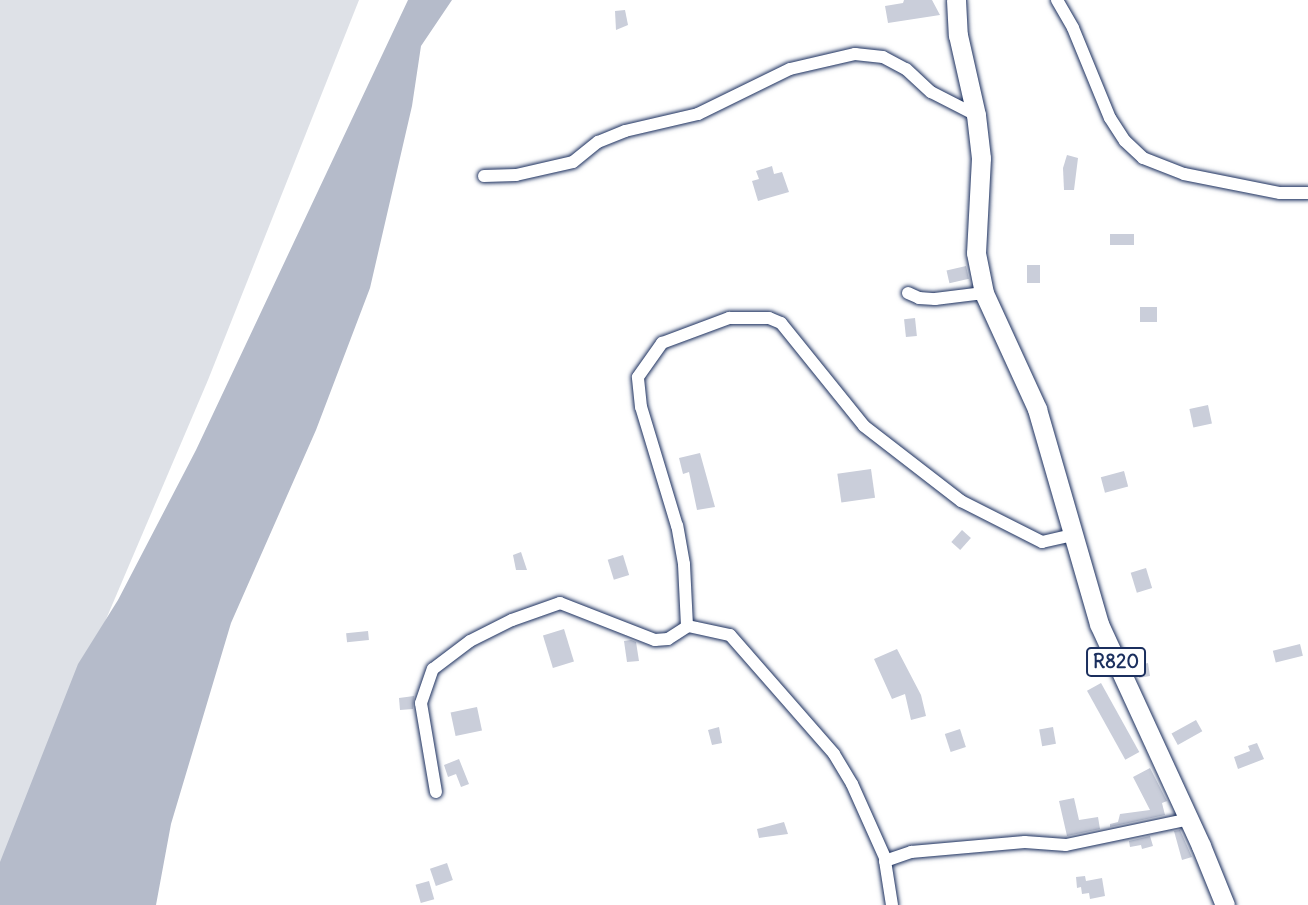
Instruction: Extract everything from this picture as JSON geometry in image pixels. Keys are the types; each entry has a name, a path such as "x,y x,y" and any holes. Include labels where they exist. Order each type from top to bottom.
{"main road":[{"name":"R820","path":"953,2 976,115 981,158 976,253 984,293 1037,409 1099,624 1189,819 1225,905"}],"street":[{"path":"1057,0 1073,28 1110,118 1125,141 1143,158 1184,174 1280,194 1308,193"},
{"path":"484,176 516,175 573,162 598,142 625,131 698,114 790,69 855,54 883,57 906,69 931,92 976,115"},
{"path":"908,293 919,298 935,299 984,293"},
{"path":"687,626 680,539 641,407 638,377 662,343 729,318 769,317 780,323 864,426 961,501 1042,542 1073,535"},
{"path":"436,792 421,703 424,689 433,669 470,640 512,620 559,603 655,640 668,639 687,626 730,635 800,713 845,771 886,860 891,905"},
{"path":"886,860 911,852 1025,842 1066,845 1189,819"}],"shaded area":[{"path":"0,0 359,0 208,380 0,868"}],"water":[{"path":"408,0 452,0 421,46 412,106 370,288 316,430 231,623 171,824 156,905 0,905 0,862 78,664 118,600 196,450"}],"building":[{"path":"904,0 932,0 940,15 888,23 885,6 903,3"},
{"path":"625,10 628,25 616,30 615,11"},
{"path":"1067,155 1078,158 1074,190 1064,190 1063,168"},
{"path":"772,166 774,174 782,172 789,192 758,201 752,181 759,179 756,171"},
{"path":"1110,234 1134,234 1134,245 1110,245"},
{"path":"1027,265 1040,265 1040,283 1027,283"},
{"path":"966,266 969,279 949,283 947,270"},
{"path":"1140,307 1157,307 1157,322 1140,322"},
{"path":"915,318 917,336 906,337 904,319"},
{"path":"1208,405 1212,424 1193,428 1189,409"},
{"path":"700,453 715,507 697,510 689,472 683,474 679,458"},
{"path":"871,469 875,498 841,502 837,474"},
{"path":"1124,471 1128,486 1105,493 1101,477"},
{"path":"962,530 971,538 960,550 951,542"},
{"path":"521,552 527,570 516,570 513,555"},
{"path":"623,555 629,575 614,580 608,560"},
{"path":"1146,568 1152,588 1137,593 1131,573"},
{"path":"564,629 574,662 553,668 543,635"},
{"path":"368,631 369,640 347,642 346,633"},
{"path":"624,641 636,642 639,661 627,662"},
{"path":"1300,644 1303,656 1276,662 1273,651"},
{"path":"897,649 921,695 926,716 911,720 905,694 892,699 874,659"},
{"path":"1148,663 1150,676 1139,678 1136,666"},
{"path":"1101,683 1139,752 1125,760 1087,691"},
{"path":"414,696 413,709 400,710 399,698"},
{"path":"477,707 482,730 456,736 451,713"},
{"path":"1196,720 1202,731 1178,745 1172,734"},
{"path":"719,727 722,743 712,745 708,730"},
{"path":"1053,727 1056,744 1042,746 1039,729"},
{"path":"960,729 966,747 951,752 945,734"},
{"path":"1257,743 1264,759 1238,769 1234,757 1250,751 1248,746"},
{"path":"459,759 469,784 461,787 456,774 448,777 444,765"},
{"path":"1150,768 1167,801 1162,803 1165,815 1110,827 1110,824 1118,822 1120,814 1150,810 1133,777"},
{"path":"1074,798 1079,820 1098,817 1100,829 1067,836 1059,801"},
{"path":"784,822 788,834 759,838 757,829"},
{"path":"1180,830 1192,857 1182,860 1174,831"},
{"path":"1150,836 1153,846 1142,849 1141,845 1130,847 1129,841"},
{"path":"447,863 453,880 436,886 430,869"},
{"path":"1085,876 1086,881 1102,878 1105,896 1090,899 1089,893 1082,894 1081,887 1077,888 1076,877"},
{"path":"429,881 434,899 421,903 416,885"}]}
